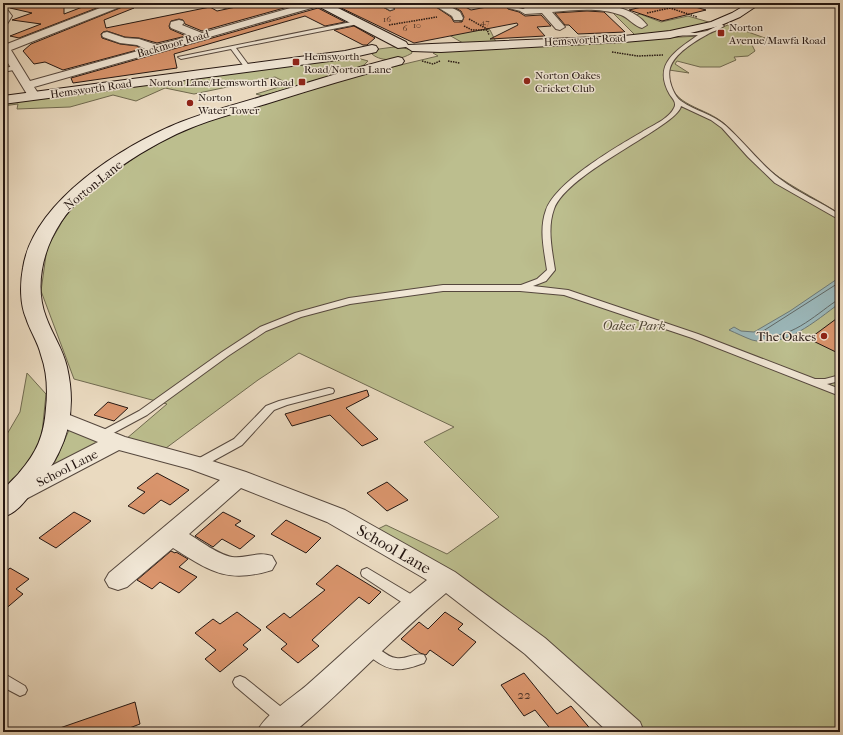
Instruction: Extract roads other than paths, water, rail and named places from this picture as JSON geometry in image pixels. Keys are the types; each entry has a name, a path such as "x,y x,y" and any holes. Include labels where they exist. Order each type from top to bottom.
{"street":[{"path":"26,85 4,47 122,3"},
{"path":"319,3 367,28 374,53 411,48"},
{"name":"Backmoor Road","path":"26,85 319,3"},
{"path":"436,3 457,16"},
{"path":"555,3 567,9"},
{"name":"Hemsworth Road","path":"411,48 442,54 491,45 634,38 668,34 695,30 722,22 756,3"},
{"path":"525,12 600,8 619,11 642,25"},
{"path":"3,10 7,16 3,22"},
{"path":"544,10 560,27"},
{"path":"179,23 175,24 175,26 201,36"},
{"path":"107,35 124,41 139,42 156,49"},
{"name":"Norton Lane","path":"10,501 50,447 57,417 58,376 54,357 35,316 32,290 32,269 38,250 48,229 59,212 77,194 107,170 134,152 174,130 374,53 398,61 411,58 411,48"},
{"name":"Hemsworth Road","path":"3,100 26,85 247,67 374,53"},
{"name":"School Lane","path":"57,417 110,438 198,464 238,478 336,516 446,579 535,646 629,732"},
{"name":"School Lane","path":"10,501 110,438"},
{"path":"118,580 171,536 193,514 238,478"},
{"path":"171,536 216,562 233,567 263,564"},
{"path":"279,726 368,648 414,603 446,579"}],"lane":[{"path":"210,3 226,7"},
{"path":"379,3 392,9"},
{"path":"510,7 525,12"},
{"path":"722,22 721,26 707,32 679,52 668,64 666,81 670,91 678,102 724,126 750,156 778,181 840,218"},
{"path":"181,57 356,23"},
{"path":"668,34 688,35 707,32"},
{"path":"232,47 247,67"},
{"path":"3,70 17,68"},
{"path":"520,288 537,282 547,276 551,270 548,243 548,220 554,202 560,193 585,172 668,119 676,109 678,102"},
{"path":"110,438 225,354 263,329 298,316 349,301 443,288 520,288 565,292 695,336 840,393"},
{"path":"806,380 824,382 840,378"},
{"path":"198,464 238,442 270,408 283,403 330,391"},
{"path":"367,573 414,603"},
{"path":"368,648 393,665 405,665 419,659"},
{"path":"3,679 20,690"},
{"path":"240,682 279,726"}],"water":[{"path":"840,277 840,303 799,332 776,341 764,342 752,340 729,330 734,327 741,331 754,332 790,311"}],"place":[{"name":"Norton Avenue/Mawfa Road","path":"721,33"},
{"name":"Hemsworth Road/Norton Lane","path":"296,62"},
{"name":"Norton Oakes Cricket Club","path":"527,81"},
{"name":"Norton Lane/Hemsworth Road","path":"302,82"},
{"name":"Norton Water Tower","path":"190,103"},
{"name":"The Oakes","path":"824,336"}],"park label":[{"name":"Oakes Park","path":"634,325"}]}
